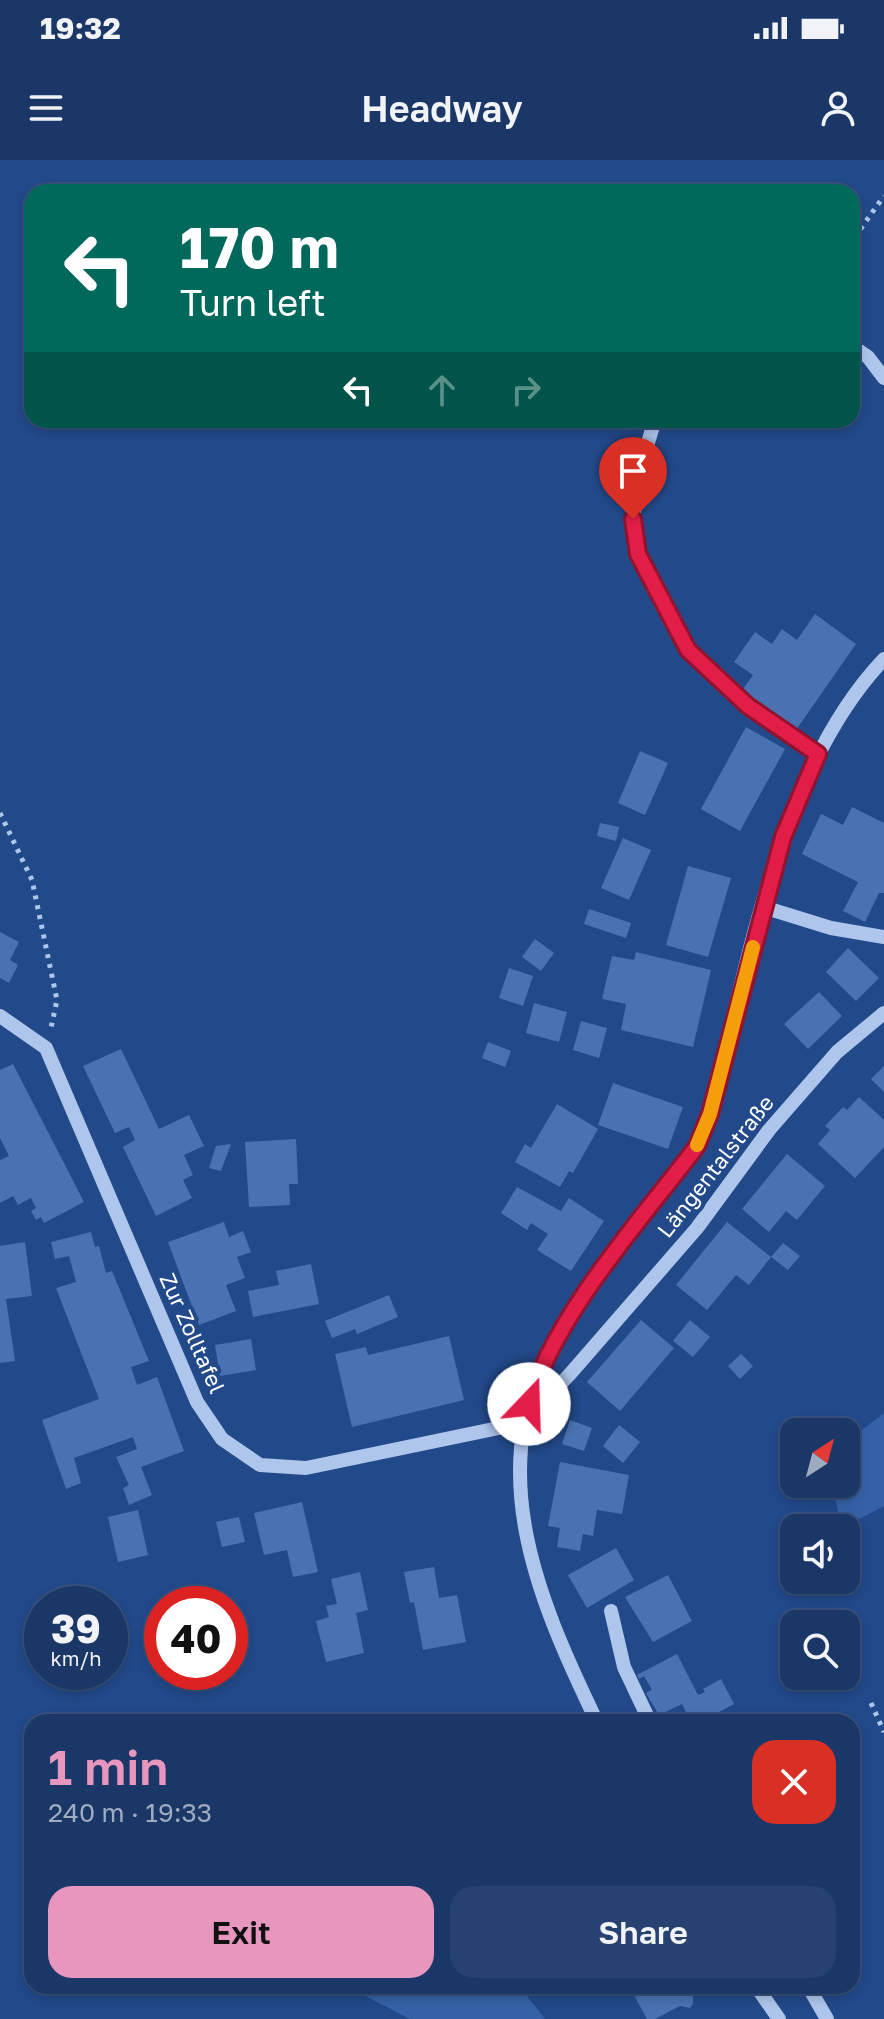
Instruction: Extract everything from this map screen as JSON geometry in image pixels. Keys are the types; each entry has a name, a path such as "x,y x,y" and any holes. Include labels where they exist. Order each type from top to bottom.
{"street":[{"path":"860,352 884,378"},
{"path":"653,428 641,465 633,519 638,554 657,592 688,650 748,706 818,754"},
{"path":"594,1714 544,1600 525,1539 518,1473 523,1423 534,1384 562,1328 697,1146 710,1114 783,837 818,754 841,716 884,659"},
{"path":"763,907 831,928 884,937"},
{"name":"Längentalstraße","path":"523,1423 570,1374 697,1228 769,1130 837,1052 884,1013"},
{"path":"0,1016 46,1048"},
{"name":"Zur Zolltafel","path":"46,1048 197,1402 222,1439 260,1465 306,1468 523,1423"},
{"path":"611,1611 624,1667 646,1714"},
{"path":"762,1994 779,2019"},
{"path":"813,1994 827,2019"}],"path":[{"path":"860,227 884,196"},
{"path":"0,813 32,880 57,1000 46,1048"},
{"path":"871,1703 884,1732"}],"shaded area":[{"path":"884,1413 884,1506 860,1519 860,1514 839,1514 835,1498 860,1498 860,1431"},
{"path":"362,1994 525,1994 545,2019 410,2019"}],"building":[{"path":"815,614 856,644 796,730 741,692 753,675 734,662 755,632 772,644 782,629 797,640"},
{"path":"746,727 785,749 740,831 701,809"},
{"path":"640,751 668,763 645,815 618,803"},
{"path":"852,807 884,823 884,893 879,893 865,922 843,911 858,882 802,854 821,814 843,825"},
{"path":"600,823 619,827 616,841 597,836"},
{"path":"623,838 651,850 629,900 601,888"},
{"path":"688,866 731,878 708,957 666,945"},
{"path":"589,909 631,923 626,938 584,924"},
{"path":"0,932 19,942 10,960 18,965 9,983 0,978"},
{"path":"535,939 554,953 541,971 522,957"},
{"path":"848,948 879,978 856,1001 826,972"},
{"path":"636,952 711,970 693,1047 621,1030 626,1004 602,999 612,956 634,960"},
{"path":"509,968 533,976 523,1006 499,998"},
{"path":"819,992 842,1016 808,1049 784,1024"},
{"path":"534,1003 567,1012 559,1042 526,1033"},
{"path":"581,1021 607,1028 599,1058 573,1050"},
{"path":"488,1042 511,1051 505,1067 482,1058"},
{"path":"121,1049 159,1129 189,1115 204,1146 184,1155 193,1175 183,1180 192,1198 156,1216 123,1147 135,1140 129,1127 115,1133 83,1066"},
{"path":"13,1064 84,1202 44,1223 41,1217 36,1220 31,1211 36,1208 31,1198 18,1205 13,1196 0,1203 0,1160 9,1156 0,1138 0,1070"},
{"path":"884,1066 884,1092 871,1079"},
{"path":"613,1083 683,1107 668,1149 598,1125"},
{"path":"859,1097 884,1120 884,1147 855,1178 818,1144 830,1130 825,1126 843,1107 847,1110"},
{"path":"557,1104 598,1129 573,1173 569,1171 560,1187 515,1162 525,1144 531,1148"},
{"path":"296,1139 298,1184 289,1184 290,1205 249,1207 245,1142"},
{"path":"231,1144 221,1171 209,1168 216,1146"},
{"path":"787,1154 825,1186 797,1220 786,1211 769,1232 742,1209"},
{"path":"517,1187 561,1211 569,1198 604,1221 571,1271 537,1250 548,1234 531,1223 527,1230 501,1213"},
{"path":"224,1222 229,1237 243,1231 251,1252 237,1257 245,1278 226,1285 236,1311 199,1325 168,1242"},
{"path":"727,1222 771,1257 749,1285 736,1275 707,1310 676,1285"},
{"path":"91,1232 95,1247 99,1246 106,1273 112,1271 149,1361 131,1367 137,1385 157,1377 184,1451 141,1467 152,1495 129,1505 123,1488 129,1485 116,1457 137,1449 133,1437 74,1458 81,1483 66,1489 42,1420 99,1399 56,1288 76,1282 69,1256 55,1259 51,1242"},
{"path":"25,1242 32,1296 6,1299 15,1361 0,1363 0,1246"},
{"path":"783,1243 800,1256 788,1270 771,1257"},
{"path":"311,1264 319,1304 253,1317 248,1291 279,1285 276,1271"},
{"path":"389,1295 398,1317 357,1334 355,1329 332,1338 325,1321"},
{"path":"641,1320 674,1348 620,1411 587,1382"},
{"path":"690,1320 710,1337 693,1357 673,1341"},
{"path":"449,1336 464,1400 352,1427 335,1354 366,1347 368,1355"},
{"path":"251,1339 256,1370 220,1376 215,1345"},
{"path":"741,1354 753,1366 740,1379 728,1366"},
{"path":"570,1420 592,1428 584,1451 562,1444"},
{"path":"619,1425 640,1442 623,1463 603,1446"},
{"path":"560,1462 629,1475 622,1514 597,1510 593,1536 583,1534 580,1551 557,1547 560,1528 548,1526"},
{"path":"302,1502 318,1572 293,1577 287,1550 264,1555 254,1513"},
{"path":"138,1510 148,1555 118,1562 108,1517"},
{"path":"239,1517 245,1542 222,1547 216,1522"},
{"path":"616,1548 634,1580 587,1608 568,1575"},
{"path":"434,1567 439,1598 457,1595 466,1642 423,1650 414,1602 410,1603 404,1572"},
{"path":"360,1572 368,1610 356,1613 364,1653 326,1662 316,1621 329,1617 326,1606 337,1604 331,1579"},
{"path":"668,1575 692,1621 653,1642 625,1597"},
{"path":"677,1654 698,1695 721,1679 734,1704 715,1714 687,1714 682,1704 658,1714 646,1693 652,1690 644,1676 639,1679 637,1675"},
{"path":"633,1994 693,1994 690,2008 680,2006 655,2019 647,2019"}],"slow traffic":[{"path":"697,1145 710,1114 753,947"}],"route":[{"path":"529,1404 534,1384 562,1328 697,1146 710,1114 783,837 818,754 748,706 688,650 638,554 633,519"}]}
